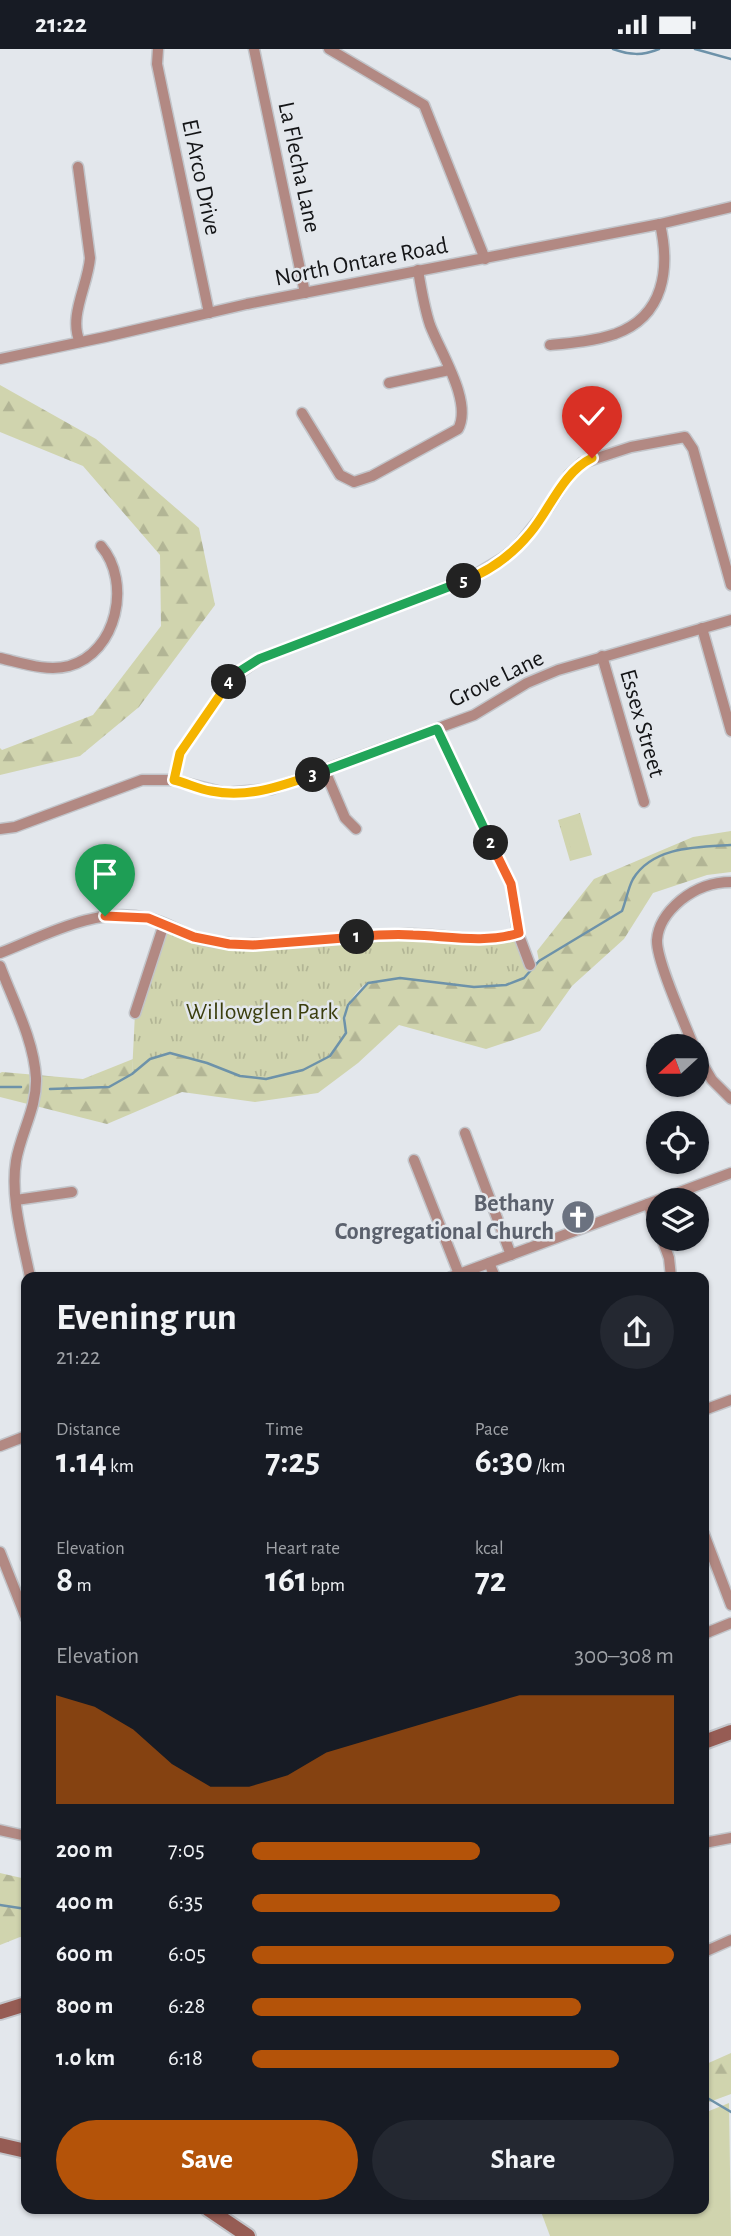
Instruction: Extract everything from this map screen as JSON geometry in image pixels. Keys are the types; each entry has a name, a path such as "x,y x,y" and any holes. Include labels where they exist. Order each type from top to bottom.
{"main road":[{"path":"709,1740 731,1732"},
{"path":"0,2012 21,2006"},
{"path":"0,2145 21,2150"},
{"path":"217,2214 248,2236"}],"street":[{"name":"El Arco Drive","path":"158,49 157,64 209,313"},
{"name":"La Flecha Lane","path":"254,49 304,293"},
{"path":"329,49 424,105 485,259"},
{"path":"78,167 90,258 89,272 77,313 76,334 80,342"},
{"name":"North Ontare Road","path":"0,359 304,293 660,224 731,207"},
{"path":"550,345 617,333 627,329 645,314 657,296 665,275 665,248 660,224"},
{"path":"302,413 340,475 349,481 359,481 458,429 462,420 462,409 457,387 429,322 418,270"},
{"path":"389,383 449,370"},
{"path":"174,780 180,753 230,680 240,671 259,659 452,586 488,569 530,533 569,475 592,458 631,447 685,437 693,449 731,585"},
{"path":"0,658 59,668 76,664 97,649 110,626 118,587 113,563 101,546"},
{"name":"Grove Lane","path":"0,829 15,827 134,783 152,779 174,780 211,791 239,794 272,789 488,708 542,676 602,656 731,620"},
{"path":"702,628 731,731"},
{"name":"Essex Street","path":"602,656 644,802"},
{"path":"437,729 511,884 519,933 530,965"},
{"path":"325,771 345,818 356,829"},
{"path":"689,1034 659,953 659,931 671,910 687,895 706,886 731,882"},
{"path":"0,953 78,923 105,916 148,918 208,941 253,945 384,935 468,939 519,933"},
{"path":"135,1013 164,924"},
{"path":"0,966 31,1049 36,1077 34,1103 16,1162 16,1200 29,1272"},
{"path":"709,1075 731,1099"},
{"path":"465,1133 512,1255"},
{"path":"414,1160 454,1272"},
{"path":"691,1188 731,1173"},
{"path":"16,1200 72,1192"},
{"path":"465,1272 646,1205"},
{"path":"666,1251 670,1272"},
{"path":"489,1263 493,1272"},
{"path":"709,1408 731,1400"},
{"path":"0,1446 21,1438"},
{"path":"709,1547 731,1605"},
{"path":"0,1552 21,1605"},
{"path":"709,1632 731,1623"},
{"path":"0,1830 21,1835"},
{"path":"709,1842 731,1838"},
{"path":"709,1950 731,1940"}],"green space":[{"path":"0,385 96,439 199,528 215,605 139,707 80,756 0,775 0,748 2,750 93,715 161,626 160,555 83,466 0,432"},
{"path":"580,813 592,855 570,861 558,820"},
{"path":"577,820 586,849 572,853 564,824"},
{"path":"731,831 731,872 707,875 653,893 624,939 572,986 540,1031 486,1049 399,1025 358,1063 318,1093 255,1102 182,1092 107,1124 0,1097 2,1072 83,1079 133,1059 132,1074 147,1060 170,1054 195,1059 241,1076 346,1033 348,1007 363,987 383,979 416,979 488,986 510,984 524,976 539,961 537,951 594,879 693,837"},
{"name":"Willowglen Park","path":"164,924 229,944 384,935 458,939 518,933 530,964 539,961 525,977 496,986 403,979 367,983 347,1009 344,1018 346,1032 340,1044 323,1060 288,1075 265,1079 251,1078 180,1055 149,1059 132,1074 135,1013"},
{"path":"0,1873 21,1878 21,1937 0,1945"},
{"path":"731,2053 731,2094 709,2102 709,2063"},
{"path":"729,2103 731,2236 550,2236 542,2214 709,2214 709,2111"}],"waterway":[{"path":"613,49 636,54 659,49"},
{"path":"695,49 731,59"},
{"path":"50,1089 109,1087 132,1074 150,1059 170,1053 240,1076 266,1079 303,1070 330,1056 346,1033 344,1018 348,1005 368,983 400,978 474,987 506,985 524,978 539,961 622,911 633,879 652,860 677,850 731,845"},
{"path":"0,1087 21,1087"},
{"path":"0,1905 21,1908"},
{"path":"709,2099 731,2112"}],"place":[{"name":"Bethany Congregational Church","path":"578,1217"}],"route":[{"path":"105,916 148,918 208,941 253,945 384,935 458,939 519,933 511,884 437,729 325,771 258,792 225,793 174,780 180,753 230,680 240,671 259,659 452,586 488,569 517,547 530,533 569,475 592,458"}]}
